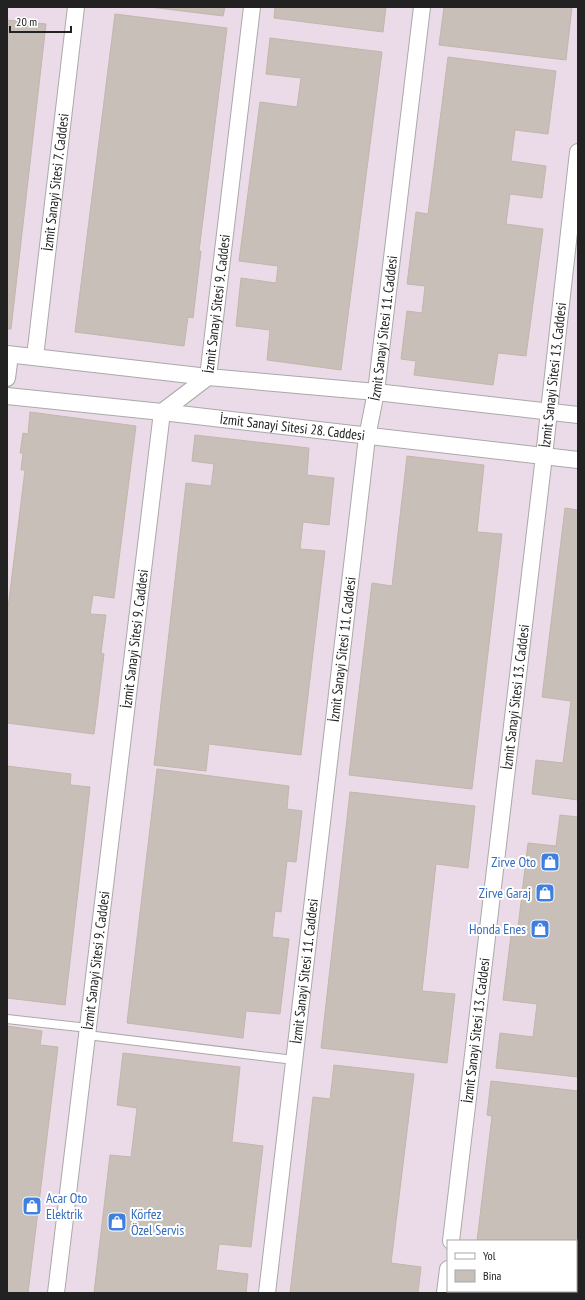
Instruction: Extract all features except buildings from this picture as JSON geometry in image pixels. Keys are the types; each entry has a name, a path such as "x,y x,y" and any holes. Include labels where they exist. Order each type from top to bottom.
{"street":[{"name":"İzmit Sanayi Sitesi 7. Caddesi","path":"35,357 75,7"},
{"name":"İzmit Sanayi Sitesi 9. Caddesi","path":"56,1293 162,412 208,376 252,7"},
{"name":"İzmit Sanayi Sitesi 11. Caddesi","path":"267,1293 367,437 376,392 422,7"},
{"name":"İzmit Sanayi Sitesi 13. Caddesi","path":"451,1240 544,456 578,152"},
{"path":"7,378 9,354 208,376 376,392 578,415"},
{"name":"İzmit Sanayi Sitesi 28. Caddesi","path":"7,396 162,412 367,437 578,460"},
{"path":"445,1293 447,1277"}],"lane":[{"path":"7,1019 88,1032 294,1060"}],"shaded area":[{"path":"7,7 578,7 578,1293 7,1293"}],"place":[{"name":"Zirve Oto","path":"550,862"},
{"name":"Zirve Garaj","path":"545,893"},
{"name":"Honda Enes","path":"540,929"},
{"name":"Acar Oto Elektrik","path":"32,1206"},
{"name":"Körfez Özel Servis","path":"117,1222"}]}
